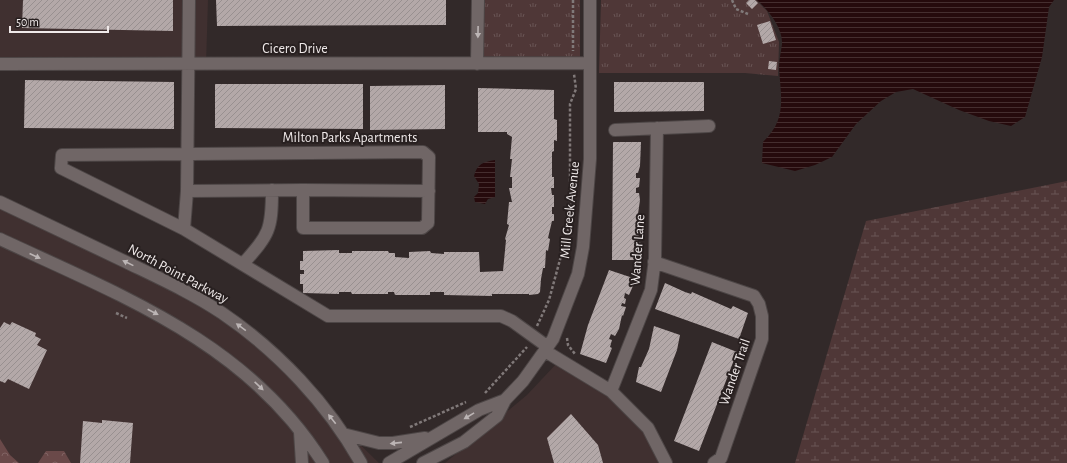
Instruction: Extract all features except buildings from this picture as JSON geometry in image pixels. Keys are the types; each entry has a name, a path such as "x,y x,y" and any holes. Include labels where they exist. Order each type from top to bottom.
{"street":[{"path":"184,229 188,154 189,0"},
{"path":"477,64 478,0"},
{"name":"Mill Creek Avenue","path":"427,462 464,442 485,427 497,416 505,400 523,381 553,339 578,274 583,248 590,159 590,0"},
{"name":"Cicero Drive","path":"0,64 589,63"},
{"path":"615,130 709,126"},
{"name":"Wander Lane","path":"611,391 651,290 654,262 657,128"},
{"name":"Milton Parks Apartments","path":"303,190 303,228 422,228 428,223 429,157 423,152 62,155 61,168 184,229 328,316 501,316 512,321 533,336 547,349"},
{"path":"243,264 263,241 270,227 272,190"},
{"path":"187,191 429,191"},
{"name":"North Point Parkway","path":"0,202 179,288 246,330 286,366 319,403 343,434 361,463"},
{"path":"0,240 154,313 202,341 237,366 266,393 300,432 323,463"},
{"name":"Wander Trail","path":"654,262 754,296 760,304 762,316 762,339 721,458 714,463"},
{"path":"547,349 611,391 648,428 666,463"},
{"name":"Mill Creek Avenue","path":"389,463 479,410 505,400"},
{"path":"300,432 302,463"},
{"path":"343,434 379,443 393,443 434,437"}],"path":[{"path":"480,396 487,392 521,354 533,336 549,300 570,223 570,104 576,89 573,0"},
{"path":"732,0 736,9 748,14"},
{"path":"116,313 127,318"},
{"path":"406,429 467,402"}],"shaded area":[{"path":"0,0 208,0 206,65 0,65"},
{"path":"757,0 1054,0 1049,7 1042,57 1025,117 1011,126 989,121 959,110 913,89 896,92 881,101 856,124 832,157 815,165 795,171 762,163 763,142 776,125 781,108 779,68 782,38 774,20"},
{"path":"495,160 495,197 488,199 485,204 475,202 474,197 478,193 479,184 474,176 475,172 481,164"},
{"path":"0,200 221,309 379,463 0,463"},
{"path":"558,362 625,397 672,459 672,463 445,463 527,395"}],"green space":[{"path":"483,0 580,0 580,58 484,58"},
{"path":"601,0 756,0 767,11 779,42 778,76 745,73 599,73"},
{"path":"1067,181 1067,463 795,463 866,221"},
{"path":"0,439 10,455 19,463 0,463"},
{"path":"46,451 64,451 71,463 38,463"}]}
